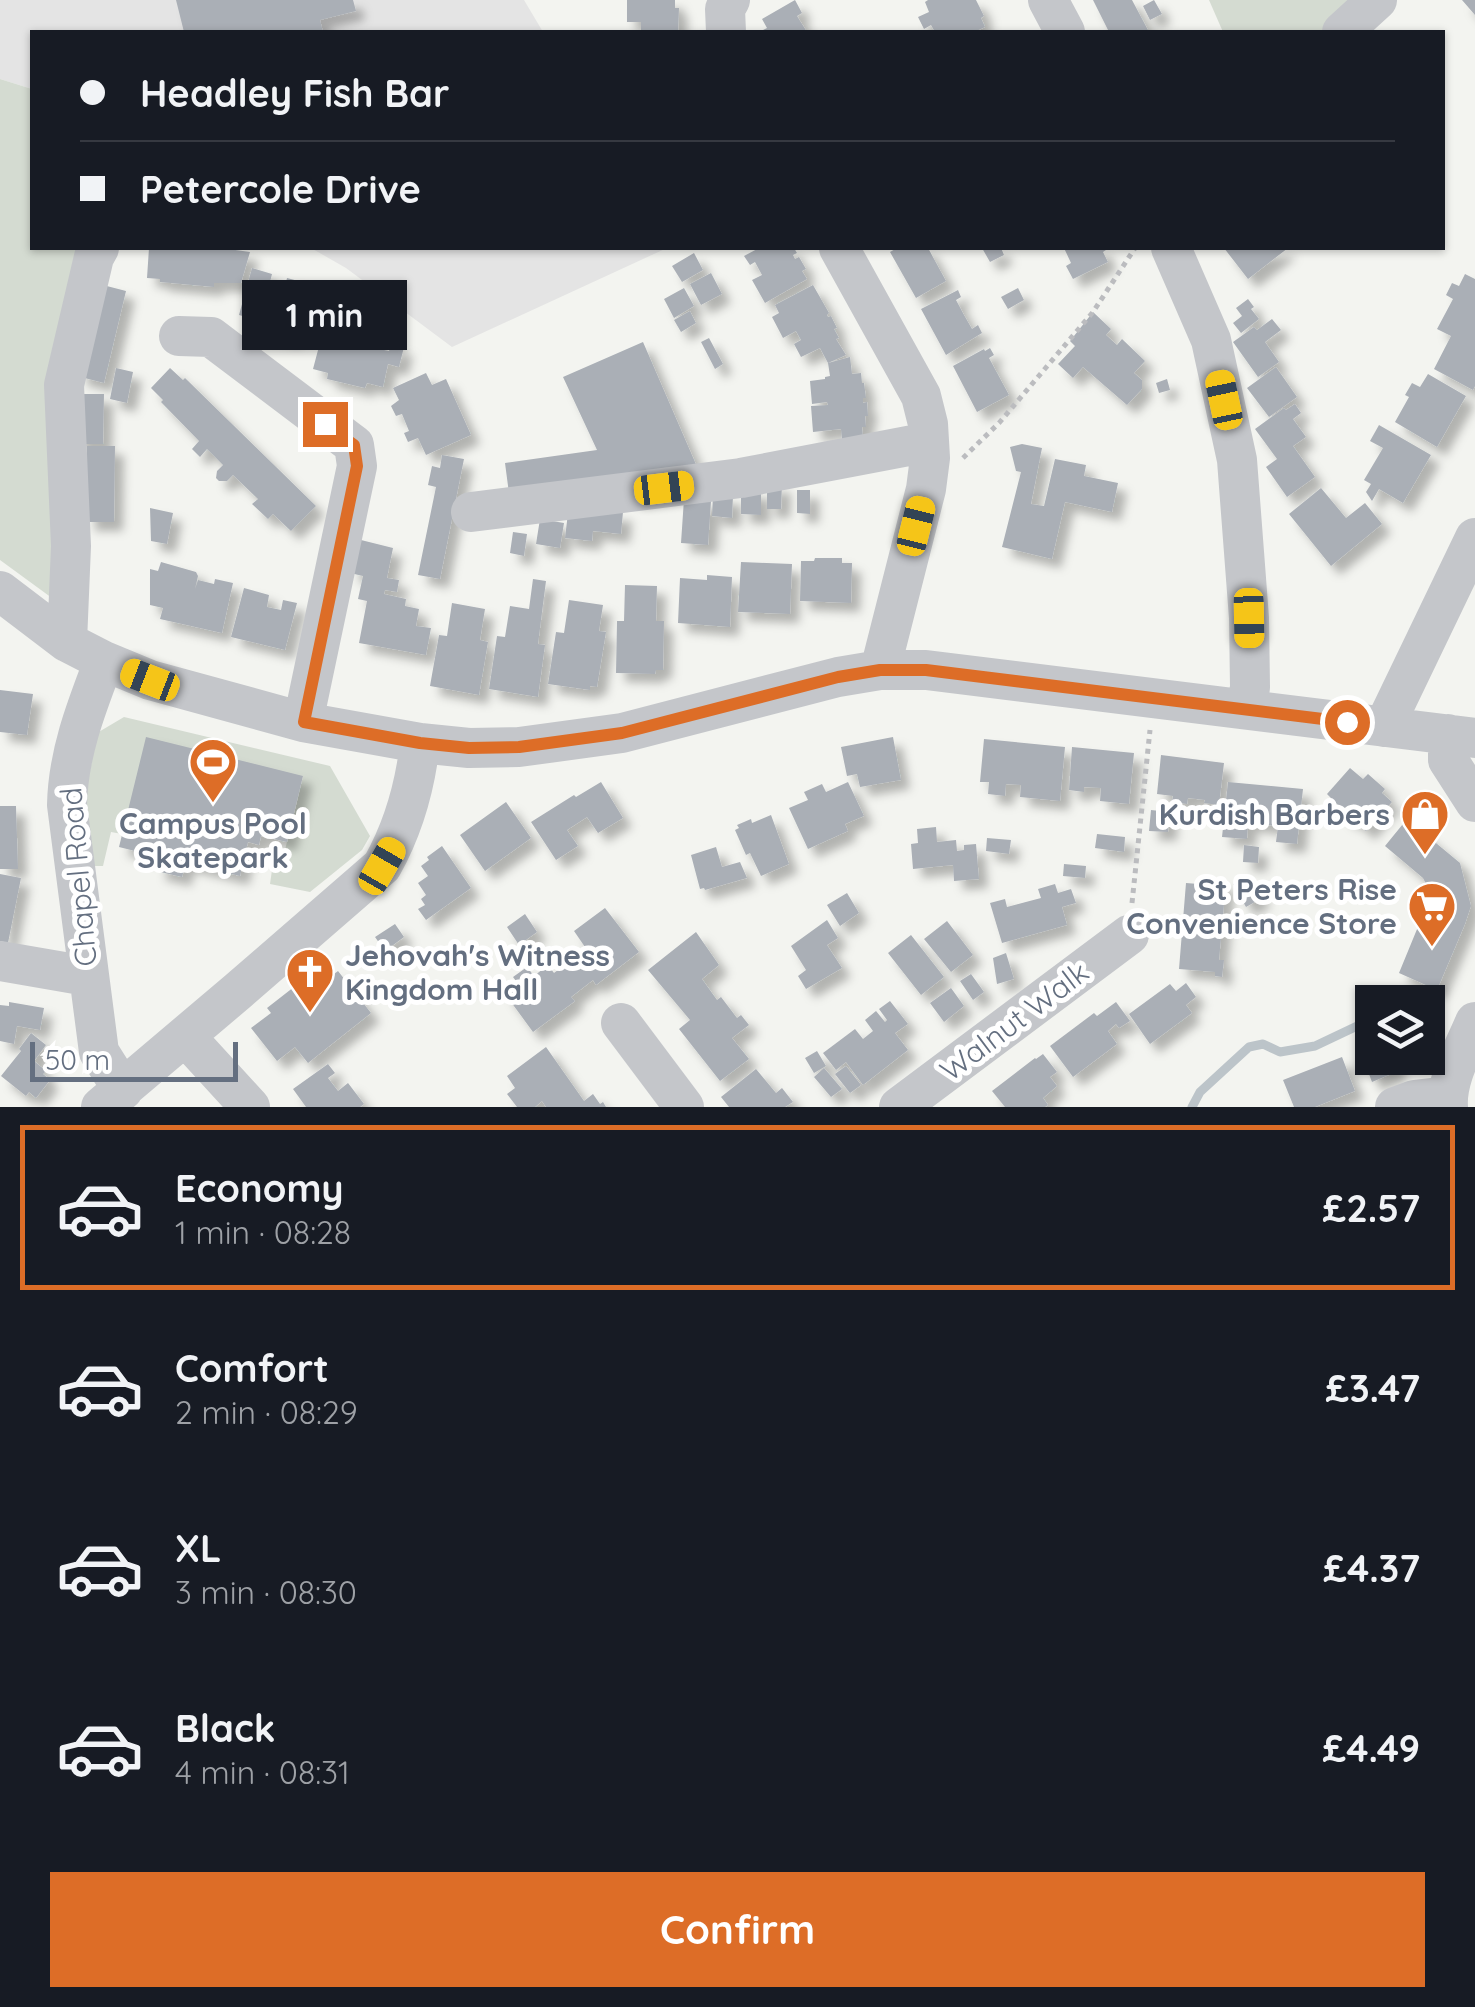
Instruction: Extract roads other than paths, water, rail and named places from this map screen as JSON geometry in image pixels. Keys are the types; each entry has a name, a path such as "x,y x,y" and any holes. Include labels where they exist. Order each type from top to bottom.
{"street":[{"path":"726,30 724,9 730,0"},
{"path":"1048,0 1064,30"},
{"path":"1344,30 1377,0"},
{"path":"67,642 72,546 64,385 98,250"},
{"path":"840,250 921,396 928,424 928,458 880,670"},
{"path":"1172,250 1211,340 1237,460 1249,618 1247,709"},
{"path":"178,336 211,337 354,445 357,466 304,722"},
{"path":"470,512 928,458"},
{"path":"1475,538 1432,733 1475,802"},
{"path":"0,591 67,642 150,680 304,722 420,743 486,748 586,739 880,670 926,670 1432,733"},
{"name":"Chapel Road","path":"104,661 85,711 68,780 67,805 99,1052 112,1099"},
{"path":"112,1099 382,866 398,838 416,776 420,743"},
{"name":"Walnut Walk","path":"899,1107 1129,935"},
{"path":"0,961 88,976"},
{"path":"1395,1107 1414,1100 1447,1101 1452,1077 1475,1022"},
{"path":"622,1023 684,1107"},
{"path":"185,1036 250,1107"}],"waterway":[{"path":"1192,1107 1200,1092 1249,1047 1263,1044 1280,1052 1315,1046 1355,1027"}],"place":[{"name":"Campus Pool Skatepark","path":"213,804"},
{"name":"Kurdish Barbers","path":"1425,856"},
{"name":"St Peters Rise Convenience Store","path":"1432,948"},
{"name":"Jehovah's Witness Kingdom Hall","path":"310,1014"}]}
